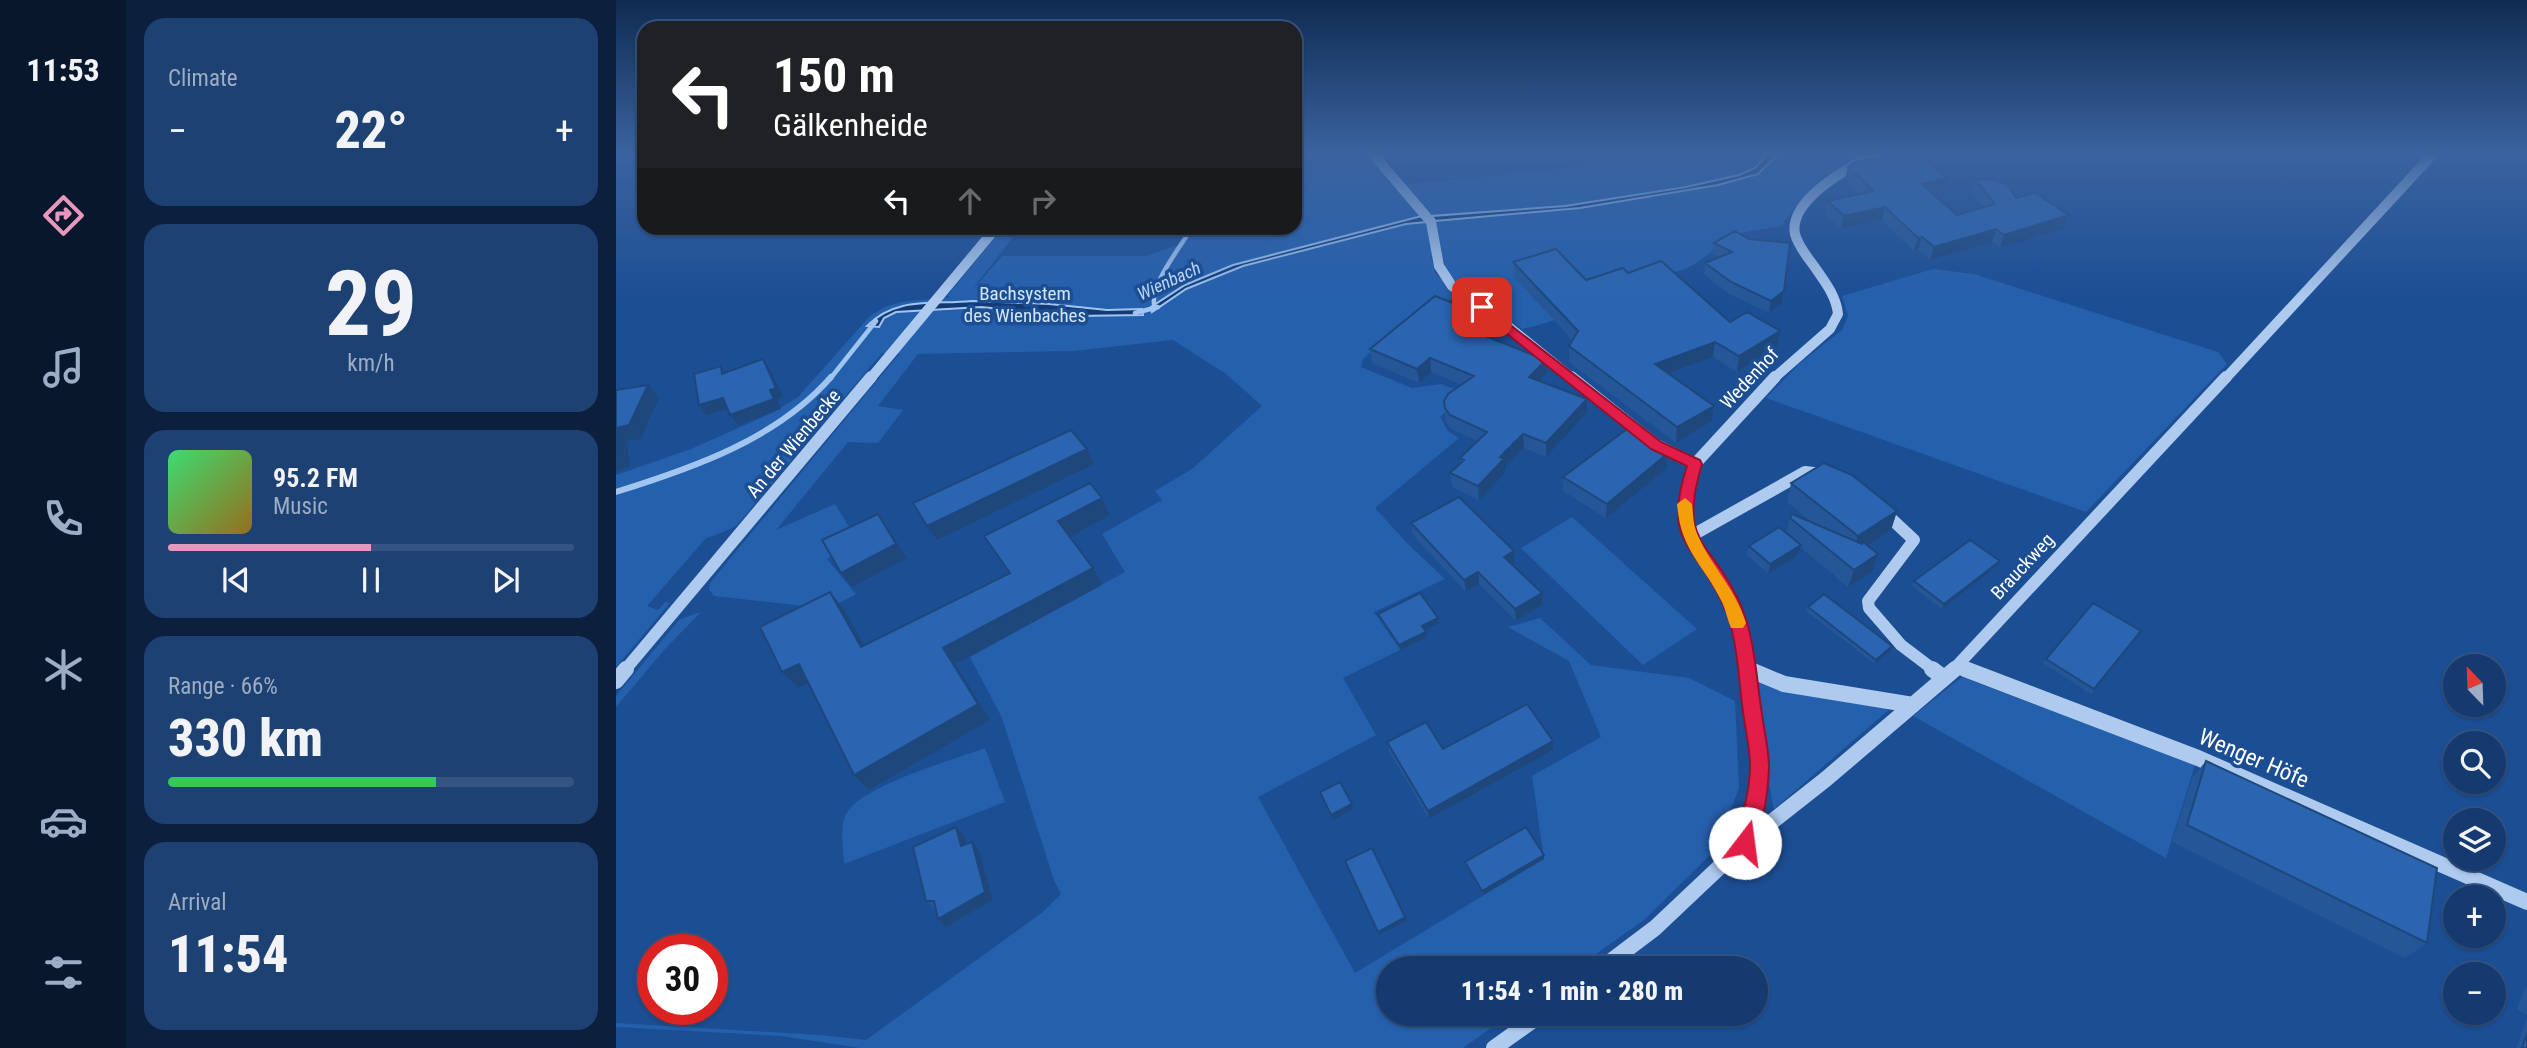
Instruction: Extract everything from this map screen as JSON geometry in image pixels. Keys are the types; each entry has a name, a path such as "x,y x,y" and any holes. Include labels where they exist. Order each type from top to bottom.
{"street":[{"path":"1414,202 1432,224 1439,266 1452,286 1504,323 1656,445 1695,464"},
{"name":"Wedenhof","path":"1745,843 1757,799 1760,764 1740,632 1731,601 1690,536 1684,512 1688,480 1695,464 1785,367 1824,335 1836,321 1838,315 1833,295 1796,236 1795,222 1810,202"},
{"name":"Brauckweg","path":"1617,956 1674,911 1745,843 1958,666 2389,202"},
{"name":"An der Wienbecke","path":"616,681 990,235"},
{"path":"1690,536 1805,472 1821,472 1833,479"},
{"path":"1871,499 1914,540 1868,601 1870,608 1901,645 1944,678"},
{"name":"Wenger Höfe","path":"1958,666 2198,758 2527,902"},
{"path":"1746,668 1784,684 1913,705"},
{"path":"1494,1048 1525,1026"}],"green space":[{"name":"Bachsystem des Wienbaches","path":"1302,202 1800,202 1782,226 1728,235 1705,257 1687,268 1655,278 1573,313 1522,329 1452,279 1446,272 1442,254 1431,256 1435,273 1456,294 1449,301 1427,306 1363,359 1361,367 1412,388 1441,384 1468,394 1440,417 1448,431 1459,438 1375,508 1445,579 1374,612 1400,650 1343,678 1376,735 1258,797 1355,973 1376,960 1376,1026 1494,1026 1463,1048 860,1048 782,1036 616,1027 616,1023 866,1040 1043,912 1061,894 1054,880 1002,718 970,657 1125,572 1102,534 1162,500 1155,491 1192,469 1262,406 1226,374 1173,340 1074,351 918,354 878,406 903,410 878,443 848,442 776,530 835,504 856,538 827,559 856,594 834,606 813,607 714,596 709,589 710,583 899,354 882,353 736,526 706,538 647,606 658,610 665,602 670,603 616,667 616,475 691,449 774,412 798,397 870,316 901,302 951,297 947,296 997,235 1015,235 969,294 1002,256 1146,256 1186,242 1190,235 1302,235"},
{"path":"1933,269 1974,274 2218,352 2227,364 2086,512 1766,398 1800,363 1842,330 1848,316 1842,296"},
{"path":"1572,517 1697,629 1643,665 1521,548"},
{"path":"701,612 665,649 616,707 616,696 680,619"},
{"path":"1540,618 1591,665 1689,678 1735,701 1739,788 1716,849 1644,920 1593,956 1383,956 1544,859 1532,776 1601,737 1569,661 1508,627"},
{"path":"1748,677 1892,707 1774,809"},
{"path":"1962,677 2195,765 2166,858 1913,716"},
{"path":"985,748 1005,802 844,864 843,823 848,811 858,801 891,782"}],"shaded area":[{"path":"1617,202 1580,208 1435,221 1432,216"},
{"path":"1422,216 1427,222 1406,224 1243,266 1186,289 1152,312 1151,307 1185,285 1233,265"},
{"path":"972,301 1049,304 1107,310 1142,309 1143,315 1074,316 981,307 896,312 884,318 879,327 867,326 878,316 903,306"}],"building":[{"path":"1829,202 1942,202 1957,215 1995,204 1993,202 2049,202 2069,215 2004,235 1996,229 1934,247 1922,237 1918,238 1885,207 1844,216"},
{"path":"1735,231 1749,239 1790,243 1784,291 1771,301 1731,282 1705,263 1732,252 1714,243"},
{"path":"1556,249 1586,280 1623,268 1628,273 1661,261 1730,322 1747,312 1780,331 1739,356 1715,342 1655,364 1714,406 1677,427 1569,346 1578,331 1513,262"},
{"path":"1435,296 1481,314 1465,328 1546,360 1529,377 1587,399 1546,443 1523,434 1500,457 1504,459 1478,486 1450,473 1464,460 1460,458 1487,432 1450,415 1444,401 1448,394 1474,376 1430,358 1417,369 1370,349"},
{"path":"763,359 776,388 770,390 774,399 730,415 723,398 699,405 694,374 721,366 722,374"},
{"path":"648,385 629,425 616,428 616,390"},
{"path":"1627,429 1667,454 1607,504 1563,477"},
{"path":"1071,430 1087,449 927,526 913,503"},
{"path":"1824,463 1852,475 1897,511 1858,536 1791,483"},
{"path":"1090,483 1102,498 1058,521 1093,568 943,648 978,704 854,775 799,664 782,672 760,627 830,592 861,647 1010,573 984,536"},
{"path":"1459,497 1514,551 1504,557 1542,593 1515,609 1478,572 1464,580 1411,523"},
{"path":"878,514 896,544 841,573 822,540"},
{"path":"1792,514 1862,544 1863,542 1878,554 1854,570 1790,518"},
{"path":"1779,527 1801,545 1770,564 1749,546"},
{"path":"1970,540 2000,561 1944,604 1914,581"},
{"path":"1420,593 1438,618 1422,626 1426,632 1399,645 1378,614"},
{"path":"1824,594 1892,646 1876,660 1808,607"},
{"path":"2093,603 2141,631 2094,689 2046,659"},
{"path":"1527,704 1553,741 1428,811 1387,742 1426,722 1443,749"},
{"path":"2206,761 2437,868 2427,943 2187,825"},
{"path":"1340,782 1352,804 1331,815 1320,792"},
{"path":"956,827 961,846 972,842 985,892 938,919 934,901 926,901 913,847"},
{"path":"1526,827 1544,855 1482,891 1465,862"},
{"path":"1372,848 1405,917 1378,932 1345,861"},
{"path":"2527,1034 2527,1048 2522,1048"}],"waterway":[{"path":"1155,308 1154,300 1160,279 1187,235"},
{"name":"Wienbach","path":"1135,313 1155,308"},
{"name":"Wienbach","path":"830,379 876,321"},
{"name":"Wienbach","path":"616,492 674,473 732,449 785,418 831,377"}],"slow traffic":[{"path":"1685,504 1687,528 1697,550 1731,601 1737,623"}],"route":[{"path":"1482,307 1656,445 1695,464 1685,495 1687,528 1697,550 1731,601 1740,632 1760,764 1757,799 1745,843"}]}
